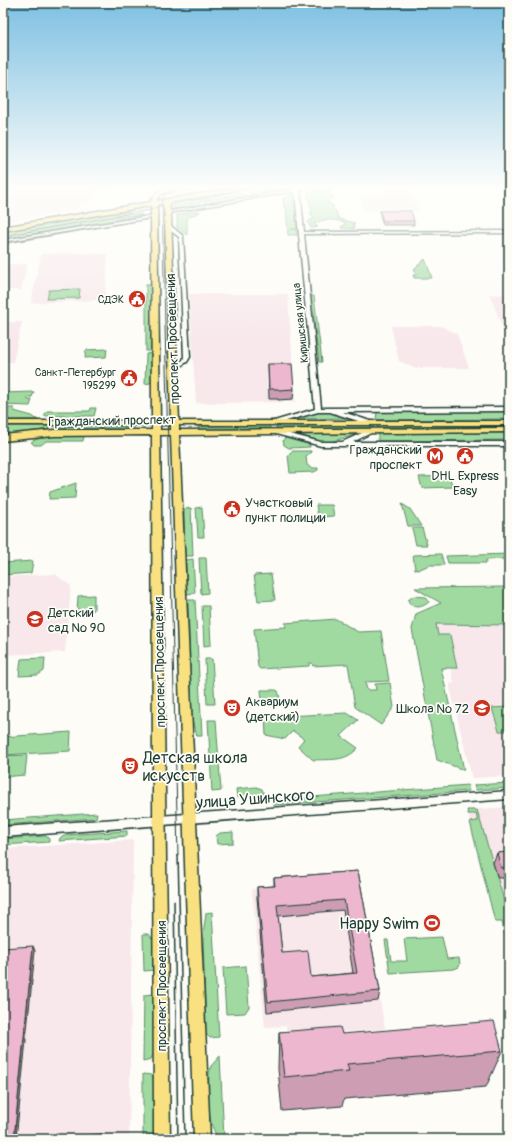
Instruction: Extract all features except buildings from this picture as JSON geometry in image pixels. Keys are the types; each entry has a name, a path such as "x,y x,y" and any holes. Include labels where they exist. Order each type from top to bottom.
{"main road":[{"name":"проспект Просвещения","path":"155,239 162,1139"},
{"name":"проспект Просвещения","path":"169,239 184,709 190,818 202,1139"},
{"name":"Гражданский проспект","path":"3,423 156,423 175,427 274,432 371,427 509,423"},
{"path":"54,432 52,428 56,423"},
{"name":"Гражданский проспект","path":"3,438 54,432 156,432 175,427 273,423 509,430"}],"street":[{"path":"3,241 13,239"},
{"path":"173,369 185,361 187,356 181,239"},
{"name":"Киришская улица","path":"302,239 318,410"},
{"path":"332,410 509,409"},
{"name":"Гражданский проспект","path":"273,423 318,410 332,410 371,427"},
{"path":"342,444 371,427"},
{"path":"274,432 321,444 509,444"},
{"name":"улица Ушинского","path":"3,832 509,795"}],"shaded area":[{"path":"41,254 108,254 105,300 31,303"},
{"path":"3,264 27,264 21,290 3,290"},
{"path":"189,294 288,294 295,402 196,403"},
{"path":"489,294 509,295 509,330 504,330"},
{"path":"3,322 22,322 13,362 3,362"},
{"path":"391,326 441,326 457,334 469,368 415,368 399,361"},
{"name":"Детский сад № 90","path":"55,574 71,586 65,652 3,655 3,577"},
{"name":"Школа № 72","path":"435,624 509,625 509,776 472,778 450,687 450,684 454,683 451,668 457,668 450,635 438,635"},
{"path":"509,807 509,951 502,922 495,922 467,810"},
{"path":"133,840 129,1139 3,1139 3,849"},
{"path":"359,880 385,1029 287,1036 286,1026 265,1027 252,889"}],"green space":[{"path":"24,239 30,239 3,244"},
{"path":"425,259 432,278 414,278 413,275 416,275 414,269"},
{"path":"146,285 152,285 152,351 146,351"},
{"path":"80,289 79,298 47,299 49,290"},
{"path":"311,296 314,296 322,362 319,362"},
{"path":"107,349 106,357 85,358 86,350"},
{"path":"152,353 152,380 150,383 145,384 146,354"},
{"path":"34,392 32,397 28,397 28,400 32,400 30,406 3,405 3,393"},
{"path":"3,408 14,408 14,411 32,416 38,420 3,420"},
{"path":"91,408 96,408 94,416 44,416 47,411 90,411"},
{"path":"509,410 509,419 376,420 377,411"},
{"path":"333,412 353,418 291,419 311,413"},
{"path":"134,425 134,428 57,429 55,427 58,426"},
{"path":"270,425 270,428 198,428 198,426"},
{"path":"276,425 373,425 374,428 276,428"},
{"path":"377,425 509,425 509,427 377,428"},
{"path":"3,426 49,426 49,429 3,436"},
{"path":"354,433 355,435 326,443 299,435"},
{"path":"378,433 509,433 509,440 378,441"},
{"path":"84,436 83,441 46,441 41,445 34,445 31,442 36,439 49,437"},
{"path":"285,438 310,445 310,447 289,448 284,445 283,440"},
{"path":"292,451 311,451 306,456 307,465 311,468 318,468 318,470 314,472 290,473 288,455"},
{"path":"449,476 453,487 422,488 419,477"},
{"path":"76,483 75,498 49,499 50,492"},
{"path":"402,504 410,509 421,526 408,526"},
{"path":"316,505 332,505 334,516 318,517"},
{"path":"202,507 204,537 198,537 196,508"},
{"path":"191,508 193,556 185,556 184,509"},
{"path":"412,528 422,528 427,545 416,545"},
{"path":"441,554 444,565 429,565 418,570 415,569 413,555"},
{"path":"509,554 509,556 505,559 486,560 486,563 448,563 446,556"},
{"path":"199,558 206,558 208,593 201,594"},
{"path":"193,559 195,593 187,594 186,560"},
{"path":"33,561 31,573 3,575 3,563"},
{"path":"271,574 275,600 258,601 254,575"},
{"path":"509,587 509,625 436,624 438,635 450,635 457,668 441,668 464,770 437,760 412,629 416,614 441,603 415,588"},
{"path":"94,595 94,610 77,612 78,596"},
{"path":"414,596 426,597 429,602 423,606 415,607 408,600"},
{"path":"188,600 195,600 202,736 197,736 192,721"},
{"path":"202,606 209,606 211,645 204,646"},
{"path":"336,619 358,632 381,631 389,681 365,682 367,690 376,690 375,684 390,683 394,707 381,725 355,707 348,664 313,666 312,663 309,663 309,666 260,669 258,667 254,629 286,627 285,623"},
{"path":"45,658 44,671 38,675 19,676 21,659"},
{"path":"205,659 212,659 215,704 207,704"},
{"path":"261,690 278,691 281,702 262,701"},
{"path":"509,707 509,731 499,731 492,708"},
{"path":"347,713 358,720 341,736 358,748 343,758 312,759 298,746 304,739 293,731 285,739 266,735 265,717"},
{"path":"208,720 216,720 221,791 212,792"},
{"path":"71,732 70,751 3,755 3,737"},
{"path":"27,755 25,775 3,777 3,756"},
{"path":"509,783 509,788 476,790 474,785"},
{"path":"468,785 469,791 273,805 273,800"},
{"path":"256,787 262,789 264,795 237,797 236,789"},
{"path":"467,810 477,810 509,917 509,935 505,935 502,922 495,922 470,822 478,821 476,814 468,814"},
{"path":"97,813 96,818 3,825 3,820"},
{"path":"127,831 127,836 59,841 64,835"},
{"path":"233,832 233,843 217,844 216,836 220,833"},
{"path":"46,836 49,839 49,842 3,845 3,839"},
{"path":"212,912 219,1037 210,1038 206,1034 203,936 206,913"},
{"path":"143,934 149,934 153,940 154,970 144,971"},
{"path":"442,937 447,959 459,958 459,967 454,969 390,973 385,940 388,940 391,961 407,961 404,939"},
{"path":"246,966 249,1007 245,1013 226,1014 223,968"},
{"path":"154,994 154,1052 151,1059 143,1061 144,995"},
{"path":"220,1056 224,1139 220,1139 215,1133 212,1126 209,1108 209,1073 211,1066"},
{"path":"143,1074 151,1075 155,1081 154,1133 151,1139 143,1139"}],"tram line":[{"path":"163,239 178,856"},
{"path":"178,855 185,1139"},
{"path":"174,901 178,1139"}],"place":[{"name":"СДЭК","path":"137,299"},
{"name":"Санкт-Петербург 195299","path":"129,378"},
{"name":"Гражданский проспект","path":"435,456"},
{"name":"DHL Express Easy","path":"465,456"},
{"name":"Участковый пункт полиции","path":"232,509"},
{"name":"Детский сад № 90","path":"35,619"},
{"name":"Аквариум (детский)","path":"232,708"},
{"name":"Школа № 72","path":"482,708"},
{"name":"Детская школа искусств","path":"130,766"},
{"name":"Happy Swim","path":"432,923"}]}
